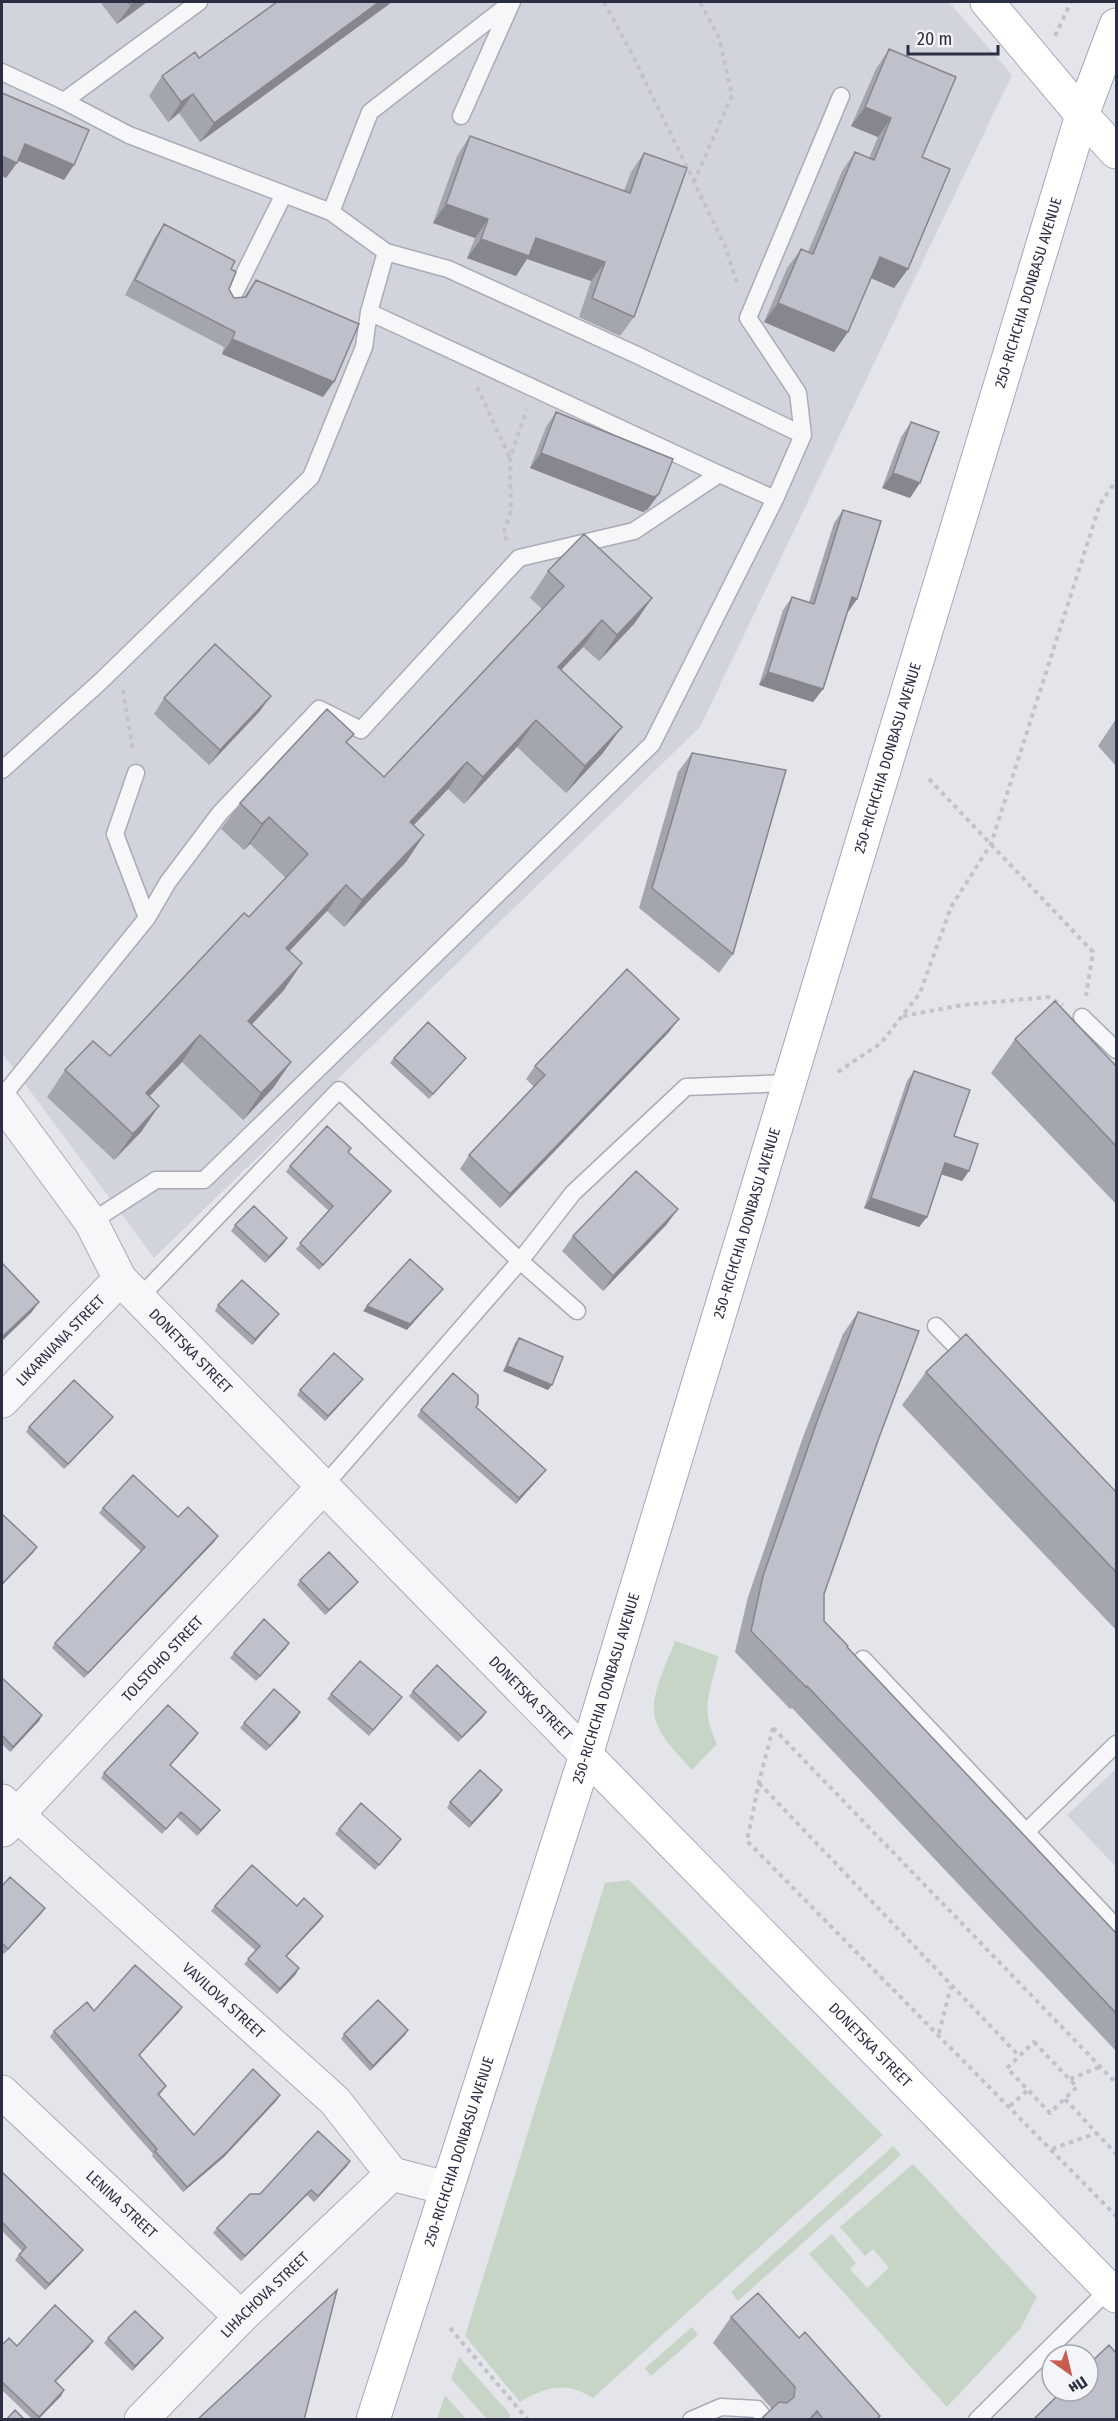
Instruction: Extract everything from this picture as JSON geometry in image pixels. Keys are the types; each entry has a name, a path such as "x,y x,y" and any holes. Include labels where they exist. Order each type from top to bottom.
{"main road":[{"path":"987,2 1116,152"},
{"name":"250-RICHCHIA DONBASU AVENUE","path":"373,2420 586,1755 1082,115 1116,25"},
{"name":"DONETSKA STREET","path":"586,1755 1113,2292"}],"street":[{"name":"DONETSKA STREET","path":"2,1099 91,1222 129,1289 586,1755"},
{"name":"LIKARNIANA STREET","path":"2,1401 129,1289"},
{"name":"TOLSTOHO STREET","path":"7,1816 323,1487"},
{"name":"VAVILOVA STREET","path":"7,1816 335,2101 392,2174"},
{"name":"LENINA STREET","path":"2,2092 241,2316"},
{"path":"392,2174 446,2188"},
{"name":"LIHACHOVA STREET","path":"141,2420 241,2316 392,2174"}],"lane":[{"path":"64,101 200,2"},
{"path":"462,116 512,2"},
{"path":"331,212 370,112 512,2"},
{"path":"2,72 129,135 331,212 386,252 448,270 639,356 803,435"},
{"path":"91,1222 156,1180 204,1180 652,744 775,499 803,435 798,393 748,318 841,96"},
{"path":"229,304 284,194"},
{"path":"2,770 119,663 311,477 364,347 369,312 386,252"},
{"path":"369,312 775,499"},
{"path":"2,1099 147,918 168,882 220,813 319,709 361,730 519,558 634,531 719,474"},
{"path":"136,772 115,834 147,918"},
{"path":"1082,1017 1116,1050"},
{"path":"323,1487 520,1261 573,1194 686,1087 788,1083"},
{"path":"129,1289 339,1090 520,1261 577,1311"},
{"path":"936,1326 977,1369"},
{"path":"863,1659 1116,1927"},
{"path":"1026,1832 1116,1744"},
{"path":"977,2420 1113,2292"},
{"path":"691,2420 721,2407 757,2409 766,2420"}],"path":[{"path":"604,2 632,54 725,246 748,318"},
{"path":"694,182 732,95 718,38 700,2"},
{"path":"461,354 510,458"},
{"path":"519,558 503,535 511,511 510,458 534,388"},
{"path":"838,1072 881,1043 920,993 951,907 991,844 1100,504 1116,480"},
{"path":"119,663 136,772"},
{"path":"902,1016 963,1005 1048,997 1082,1017 1093,952 929,779"},
{"path":"1116,2084 773,1728 747,1841 1116,2216"},
{"path":"759,1782 1019,2056"},
{"path":"938,2034 951,1986"},
{"path":"1034,2042 1077,2087 1050,2113 1007,2068 1019,2056 1034,2042"},
{"path":"1070,2079 1100,2067"},
{"path":"1010,2106 1028,2090"},
{"path":"1065,2099 1116,2154"},
{"path":"1052,2149 1097,2133"},
{"path":"450,2328 528,2420"}],"shaded area":[{"path":"2,2 949,2 1012,75 700,727 154,1258 2,1053"},
{"path":"1116,1769 1116,1867 1067,1815"}],"green space":[{"path":"675,1641 718,1656 707,1709 709,1724 717,1744 692,1770 663,1736 654,1712 655,1695"},
{"path":"629,1880 883,2135 593,2398 574,2389 556,2388 539,2392 520,2402 465,2336 605,1883"},
{"path":"893,2146 901,2155 738,2301 731,2292"},
{"path":"913,2164 1037,2297 1020,2329 947,2407 809,2254 832,2234 856,2263 850,2269 867,2288 889,2268 873,2249 865,2256 840,2227"},
{"path":"692,2327 698,2335 651,2376 645,2368"},
{"path":"459,2357 510,2414 509,2419 487,2419 451,2379"},
{"path":"445,2395 466,2419 437,2419"}],"building":[{"path":"277,2 379,2 214,123 193,94 181,102 162,76 195,52 199,58"},
{"path":"889,49 956,77 922,157 950,169 908,269 880,257 848,332 778,303 801,249 813,254 855,152 874,160 891,118 865,107"},
{"path":"2,93 89,130 74,165 25,144 17,163 2,156"},
{"path":"470,136 630,193 644,153 687,168 634,317 592,298 605,262 536,238 529,256 481,239 488,219 446,204"},
{"path":"164,224 235,261 231,269 236,272 229,289 234,298 246,297 256,280 359,324 334,382 232,339 235,332 135,280"},
{"path":"556,412 673,459 659,494 654,497 541,453"},
{"path":"911,422 939,432 920,483 893,473"},
{"path":"843,510 881,521 857,599 852,597 823,689 768,672 792,597 814,604"},
{"path":"584,534 652,598 617,635 602,620 558,667 622,727 585,766 536,720 483,777 467,762 410,822 424,835 362,900 346,885 286,948 302,963 248,1021 291,1062 261,1093 200,1035 146,1093 159,1106 133,1134 65,1070 93,1041 110,1056 244,913 249,917 308,854 269,817 262,824 240,803 327,709 354,734 346,742 384,777 564,586 548,571"},
{"path":"215,644 271,696 220,750 164,698"},
{"path":"692,753 786,770 733,954 652,888"},
{"path":"627,969 679,1019 510,1194 469,1155 545,1075 535,1066"},
{"path":"1055,1001 1116,1066 1116,1146 1015,1039"},
{"path":"428,1022 466,1058 433,1094 394,1058"},
{"path":"914,1071 970,1090 954,1136 978,1144 969,1171 945,1163 927,1217 871,1198"},
{"path":"327,1126 351,1148 348,1152 391,1191 323,1265 300,1243 333,1206 290,1166"},
{"path":"636,1171 678,1209 613,1276 573,1236"},
{"path":"254,1206 287,1238 269,1257 235,1225"},
{"path":"410,1259 443,1289 410,1324 367,1306"},
{"path":"2,1263 39,1302 2,1337"},
{"path":"242,1280 279,1314 255,1339 218,1305"},
{"path":"858,1312 919,1331 824,1594 824,1621 1116,1933 1116,2013 807,1686 751,1631 763,1576"},
{"path":"966,1334 1116,1492 1116,1572 926,1372"},
{"path":"519,1338 563,1357 552,1385 507,1366"},
{"path":"334,1353 363,1379 328,1416 300,1390"},
{"path":"453,1373 478,1395 476,1407 546,1470 519,1498 421,1410"},
{"path":"74,1380 113,1417 68,1464 29,1427"},
{"path":"133,1475 178,1517 188,1507 218,1536 88,1673 55,1643 145,1547 103,1508"},
{"path":"2,1514 37,1547 2,1584"},
{"path":"329,1552 358,1582 329,1610 300,1580"},
{"path":"264,1619 289,1643 260,1676 234,1653"},
{"path":"360,1661 402,1697 373,1730 331,1694"},
{"path":"437,1665 486,1712 462,1737 413,1691"},
{"path":"2,1678 42,1715 13,1747 2,1735"},
{"path":"274,1689 300,1712 270,1746 244,1723"},
{"path":"168,1705 198,1733 170,1765 220,1810 201,1830 181,1812 166,1829 104,1773"},
{"path":"480,1770 502,1790 472,1823 450,1802"},
{"path":"361,1803 401,1839 379,1865 339,1829"},
{"path":"252,1865 297,1906 304,1898 323,1916 286,1956 299,1968 280,1989 248,1959 260,1946 215,1906"},
{"path":"10,1877 45,1908 8,1949 2,1943 2,1886"},
{"path":"135,1965 182,2007 139,2055 166,2086 158,2094 194,2135 253,2069 280,2095 227,2152 187,2187 155,2151 157,2149 54,2031 87,2002 94,2011"},
{"path":"378,2000 408,2030 373,2066 344,2034"},
{"path":"318,2131 350,2161 318,2196 311,2190 245,2256 217,2228 250,2194 260,2194"},
{"path":"2,2172 83,2250 49,2284 19,2255 26,2247 2,2222"},
{"path":"337,2290 304,2420 197,2420"},
{"path":"758,2293 799,2338 805,2332 880,2416 876,2420 824,2420 817,2411 809,2420 760,2420 779,2402 787,2403 794,2397 795,2387 731,2317"},
{"path":"55,2305 93,2341 55,2381 64,2390 39,2417 2,2382 2,2345 9,2338 17,2346"},
{"path":"135,2311 163,2338 135,2366 108,2338"},
{"path":"1109,2345 1116,2353 1116,2420 1033,2420 1050,2403 1100,2403 1100,2354"},
{"path":"15,2410 25,2420 6,2420"}]}
